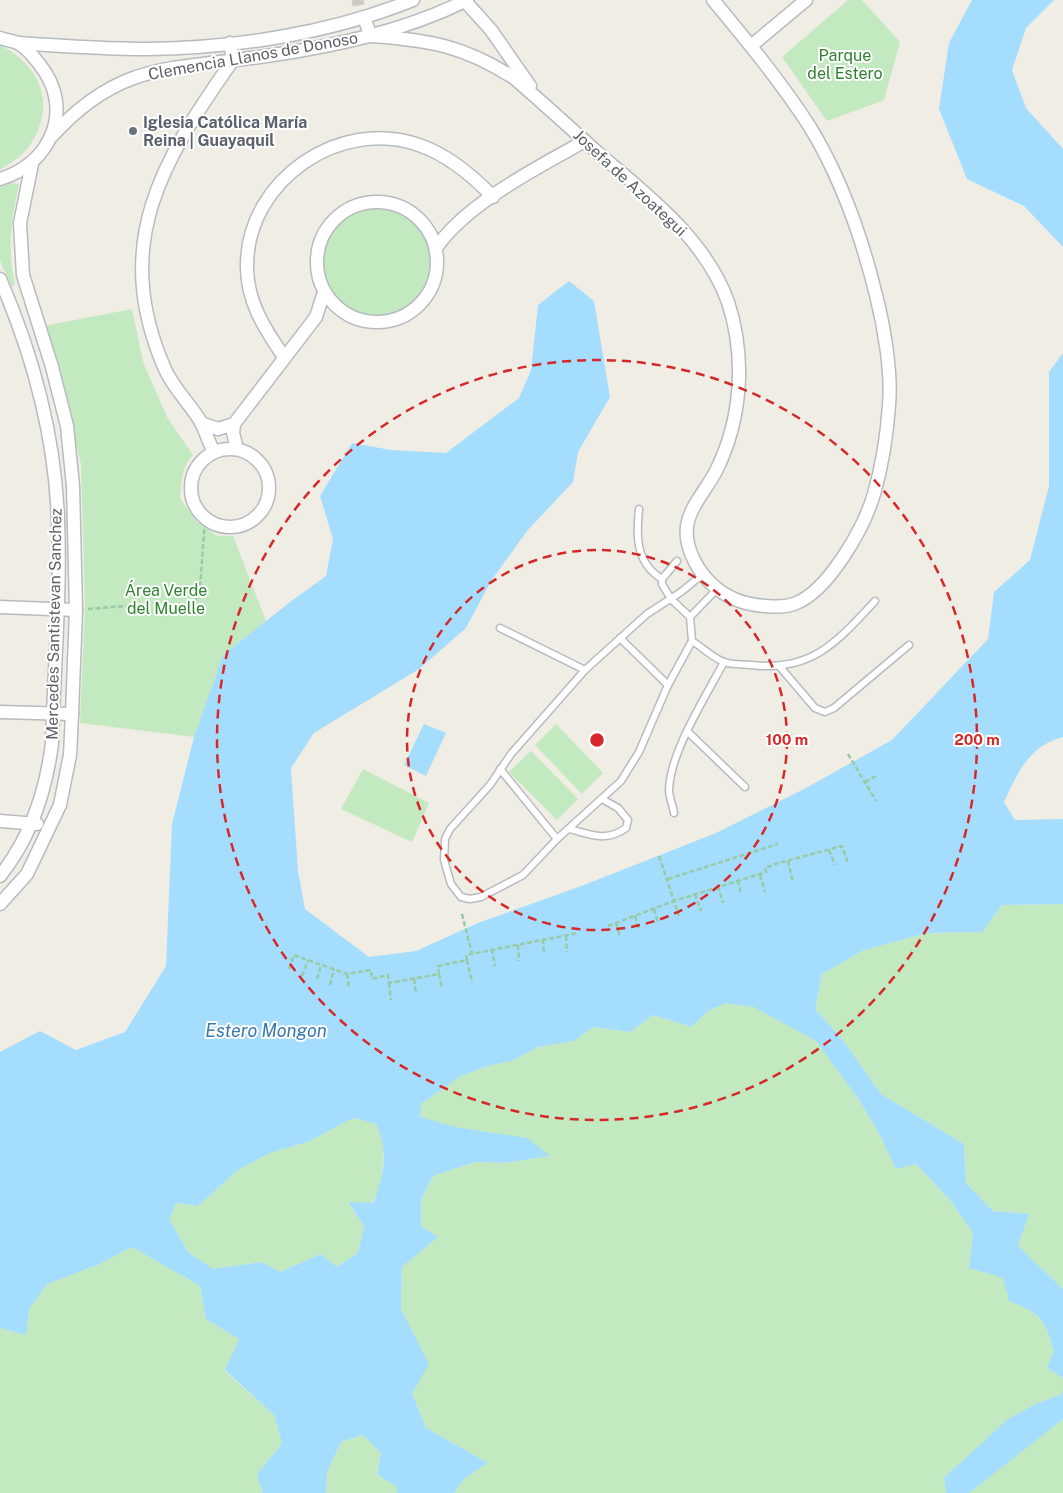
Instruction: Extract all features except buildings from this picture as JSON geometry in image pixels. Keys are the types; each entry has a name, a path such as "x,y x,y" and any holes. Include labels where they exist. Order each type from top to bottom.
{"street":[{"name":"Clemencia Llanos de Donoso","path":"18,43 150,49 230,43 344,24 413,0"},
{"name":"Clemencia Llanos de Donoso","path":"52,136 82,106 105,90 129,78 162,69 267,56 371,36 423,19 465,0"},
{"path":"465,0 496,36 536,97"},
{"path":"713,0 751,46 806,0"},
{"path":"364,18 371,36 433,42 462,50 497,67 536,97"},
{"path":"0,38 18,43 34,56 52,82 56,116 52,136 32,164 14,175 0,179"},
{"path":"214,452 201,423 184,401 165,370 154,341 144,294 143,245 151,204 166,165 201,106 233,60 230,43"},
{"name":"Josefa de Azoategui","path":"536,97 683,229 714,270 734,322 738,344 739,369 734,420 719,464 690,516 687,529 688,545 703,574 716,589 744,603 777,607 794,604 812,593 842,559 855,537 873,498 884,449 889,393 876,297 852,216 833,171 810,127 751,46"},
{"path":"284,357 258,318 250,292 247,265 250,240 259,214 283,178 297,166 311,156 334,146 356,141 379,140 418,144 444,156 493,197"},
{"path":"436,248 458,223 493,197 538,167 585,141"},
{"name":"Mercedes Santistevan Sanchez","path":"0,904 27,874 51,825 65,787 72,714 76,610 74,486 67,426 23,275 20,242 23,204 32,164"},
{"path":"382,202 402,206 419,218 426,226 436,248 438,265 433,286 421,304 403,317 382,323 360,321 337,308 324,292 316,266 318,246 327,228 342,213 361,204 382,202"},
{"path":"426,226 458,223"},
{"name":"Mercedes Santistevan Sanchez","path":"0,279 34,373 48,430 58,519 57,610 49,769 32,823 22,844 0,876"},
{"path":"237,449 233,433 234,424 316,317 324,292"},
{"path":"12,312 32,304"},
{"path":"316,317 337,308"},
{"path":"201,423 218,428 234,424"},
{"path":"225,449 237,449 249,454 259,462 266,473 269,485 268,498 262,510 253,519 242,525 223,526 205,519 194,503 190,483 194,470 202,460 214,452 225,449"},
{"path":"0,607 76,610"},
{"path":"0,712 72,714"},
{"path":"0,821 51,825"}],"lane":[{"path":"639,509 637,531 640,550 649,569 662,579"},
{"path":"677,561 662,579 663,590 671,599 690,617 692,641 668,685 632,766 621,781 557,839 523,875 494,892 470,899 461,897 447,876 444,860 445,840 459,816 490,785 511,754 585,670 647,614 671,599 703,574"},
{"path":"690,617 716,589"},
{"path":"692,641 724,662 780,667 813,658 845,633 875,601"},
{"path":"500,628 585,670"},
{"path":"620,638 668,685"},
{"path":"780,667 815,708 825,712 834,708 909,645"},
{"path":"674,813 669,790 673,767 687,731 724,662"},
{"path":"687,731 745,787"},
{"path":"500,769 557,839"},
{"path":"570,829 597,837 608,838 617,835 626,828 628,820 625,815 602,799"}],"path":[{"path":"76,610 126,606 162,615 187,608 195,602 200,588 205,519"},
{"path":"848,754 876,801"},
{"path":"865,782 876,776"},
{"path":"668,879 778,844"},
{"path":"608,926 674,901 766,872 765,868 842,846 848,863"},
{"path":"829,850 835,865"},
{"path":"659,856 679,916"},
{"path":"788,861 793,883"},
{"path":"760,874 765,892"},
{"path":"738,880 741,894"},
{"path":"718,886 723,903"},
{"path":"695,894 701,911"},
{"path":"654,909 658,923"},
{"path":"462,914 472,954"},
{"path":"635,916 640,931"},
{"path":"616,923 620,937"},
{"path":"472,983 466,954 578,933"},
{"path":"566,936 567,952"},
{"path":"543,939 544,955"},
{"path":"518,944 519,961"},
{"path":"492,949 494,966"},
{"path":"289,969 294,955 347,974 372,970 372,978 388,975 391,1000"},
{"path":"302,976 308,960"},
{"path":"442,989 438,966 467,960"},
{"path":"317,980 321,964"},
{"path":"330,985 334,969"},
{"path":"347,974 349,989"},
{"path":"390,983 440,974"},
{"path":"414,979 416,994"}],"green space":[{"name":"Parque del Estero","path":"848,0 862,0 900,42 884,100 827,121 782,57"},
{"path":"0,45 26,64 35,75 43,101 38,130 30,145 20,156 0,170"},
{"path":"15,183 19,185 11,234 11,259 15,284 12,287 0,261 0,187"},
{"path":"377,202 400,206 419,220 433,239 437,262 433,285 419,304 400,318 377,322 354,318 335,304 321,285 317,262 321,239 335,220 354,206"},
{"name":"Área Verde del Muelle","path":"132,309 143,362 167,417 193,455 184,470 180,498 197,522 217,536 233,536 266,621 223,655 194,737 80,723 85,605 81,464 44,326"},
{"path":"556,724 603,773 582,794 535,745"},
{"path":"531,751 578,799 557,820 509,772"},
{"path":"363,769 429,803 412,842 341,809"},
{"path":"1063,904 1063,1289 1018,1246 1029,1214 993,1211 966,1183 964,1144 881,1094 842,1039 815,1009 822,974 862,951 926,933 982,932 1002,905"},
{"path":"726,1003 755,1007 816,1041 859,1100 880,1135 896,1169 916,1164 950,1200 973,1233 969,1268 1004,1278 1009,1301 1035,1314 1044,1323 1054,1351 1047,1368 1063,1378 1063,1394 1036,1404 944,1478 946,1493 454,1493 465,1478 488,1463 426,1428 412,1393 401,1309 402,1267 438,1237 421,1226 421,1200 433,1176 475,1162 503,1163 550,1156 419,1117 421,1104 461,1076 488,1066 514,1060 538,1047 574,1041 593,1027 630,1032 653,1015 692,1027 708,1011"},
{"path":"353,1118 376,1124 384,1142 382,1182 372,1203 348,1203 364,1227 358,1253 337,1267 321,1254 280,1272 262,1262 213,1269 188,1252 169,1219 176,1203 198,1206 238,1170 270,1153 310,1141"},
{"path":"132,1247 200,1286 206,1319 239,1339 225,1371 275,1416 282,1444 257,1474 263,1493 0,1493 0,1328 26,1335 28,1309 47,1284 98,1265"},
{"path":"1063,1419 1063,1493 969,1493 969,1491"},
{"path":"364,1435 381,1452 377,1474 397,1487 397,1493 326,1493 327,1472 341,1442"}],"water":[{"path":"972,0 1054,0 1026,28 1012,70 1026,108 1063,149 1063,247 1024,206 967,179 939,109 949,43"},
{"name":"Estero Mongon","path":"569,281 594,301 610,397 578,452 573,482 527,531 491,581 466,628 419,669 314,733 291,768 298,871 305,909 369,957 416,951 478,923 584,885 716,833 804,789 892,740 988,639 994,592 1030,560 1049,486 1049,372 1063,353 1063,737 1051,741 1033,754 1014,780 1004,802 1015,820 1063,819 1063,904 1002,905 982,932 926,933 862,951 822,974 815,1009 842,1039 881,1094 964,1144 966,1183 993,1211 1029,1214 1018,1246 1063,1289 1063,1378 1047,1368 1054,1351 1044,1323 1035,1314 1009,1301 1003,1278 969,1268 973,1233 950,1200 916,1164 896,1169 880,1135 859,1100 816,1041 754,1007 726,1003 708,1011 692,1027 653,1015 630,1032 593,1027 574,1041 538,1047 514,1060 488,1066 461,1076 421,1104 420,1117 455,1127 527,1138 550,1156 503,1163 475,1162 433,1176 421,1200 421,1226 438,1237 402,1267 401,1309 429,1364 412,1393 426,1428 488,1463 465,1478 454,1493 397,1493 397,1487 377,1474 381,1453 363,1435 341,1442 327,1472 326,1493 263,1493 257,1474 282,1444 275,1416 225,1370 239,1339 206,1319 200,1286 132,1247 98,1265 47,1284 29,1309 26,1335 0,1328 0,1052 40,1031 76,1050 125,1032 166,966 172,824 194,737 223,655 326,576 333,539 320,496 352,443 391,450 446,453 519,398 531,370 538,305","holes":["353,1118 376,1124 383,1144 384,1154 380,1183 373,1203 348,1202 364,1227 358,1253 337,1267 321,1254 280,1272 262,1262 213,1269 188,1252 169,1219 176,1203 198,1206 238,1170 270,1153 310,1141"]},
{"path":"424,724 446,733 426,776 404,765"},
{"path":"1063,1389 1063,1419 969,1493 946,1493 944,1478 1008,1419 1036,1404 1062,1394"}],"place":[{"name":"Iglesia Católica María Reina | Guayaquil","path":"133,131"}]}
